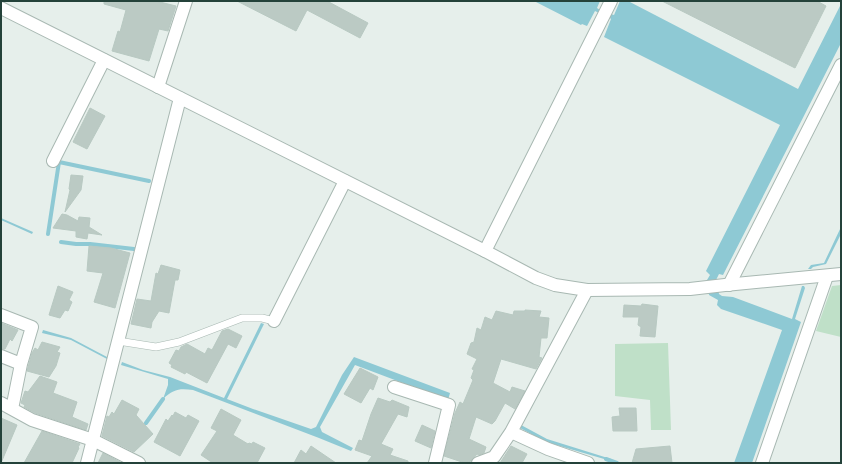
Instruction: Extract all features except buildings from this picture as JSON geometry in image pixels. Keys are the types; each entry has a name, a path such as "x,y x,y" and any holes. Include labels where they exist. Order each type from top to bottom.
{"street":[{"path":"158,87 186,1"},
{"path":"485,251 611,1"},
{"path":"1,8 536,278 555,285 587,290 690,289 841,274"},
{"path":"53,161 104,60"},
{"path":"727,285 841,65"},
{"path":"87,463 180,98"},
{"path":"274,321 345,181"},
{"path":"762,463 828,276"},
{"path":"478,463 494,457 511,432 587,290"},
{"path":"1,315 32,327 21,364 12,409"},
{"path":"1,356 21,364"},
{"path":"394,387 450,405 436,463"},
{"path":"1,403 32,420 93,440 139,463"},
{"path":"511,432 548,449 588,463"}],"lane":[{"path":"118,341 156,346 179,342 242,318 262,318 274,321"}],"green space":[{"path":"841,285 841,337 816,331 832,286"},
{"path":"668,343 671,430 651,430 650,400 615,396 615,344"}],"water":[{"path":"534,1 600,1 597,8 600,10 599,13 595,11 587,26 581,25"},
{"path":"620,1 628,1 798,89 841,4 841,43 723,275 719,274 716,280 719,294 722,296 733,297 792,319 802,286 805,288 795,319 801,322 752,463 734,463 782,330 721,309 717,305 718,300 709,295 707,280 710,275 706,271 780,125 604,37 611,19 609,17 611,14 614,15"},
{"path":"1,218 33,232 32,234 1,220"},
{"path":"841,227 841,234 826,264 808,269 811,265 824,263"},
{"path":"261,323 264,324 227,399 311,429 316,427 342,375 354,357 450,393 448,400 355,365 320,427 322,432 353,448 351,451 193,390 177,390 170,393 163,399 168,385 168,379 121,365 122,362 143,370 170,377 224,398"},
{"path":"43,330 71,338 107,357 107,359 71,340 42,333"},
{"path":"521,425 547,439 611,459 611,461 546,442 520,428"}],"waterway":[{"path":"48,234 59,162 149,181"},
{"path":"61,242 134,249"},
{"path":"146,423 163,399"},
{"path":"606,459 617,463"}]}
